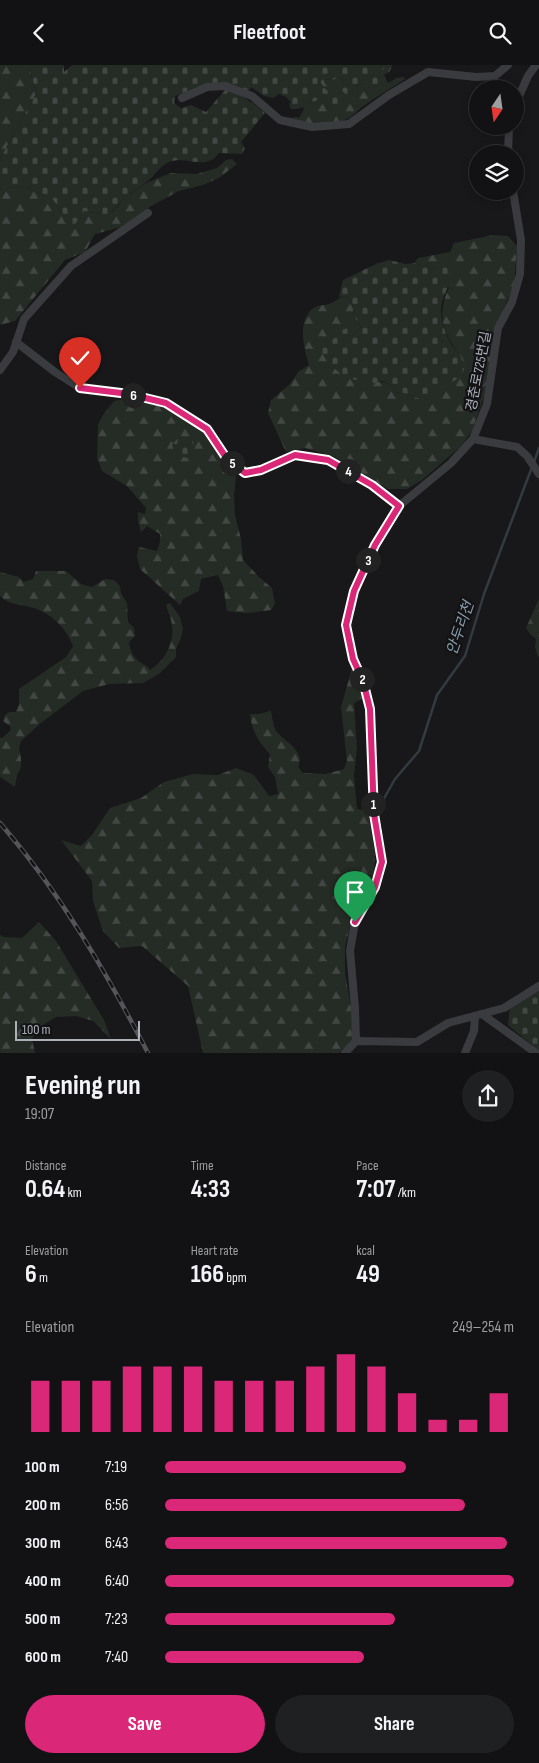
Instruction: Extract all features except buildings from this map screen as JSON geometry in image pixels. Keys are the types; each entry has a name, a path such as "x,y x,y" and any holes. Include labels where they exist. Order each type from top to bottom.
{"street":[{"path":"182,98 207,87 225,86 252,97 280,120 312,127 349,124 389,95 428,72 476,77 495,76 508,65"},
{"path":"524,85 536,65"},
{"name":"경춘로725번길","path":"356,1041 350,951 355,922 375,887 382,862 374,814 370,709 363,681 353,659 346,625 358,583 375,545 399,506 452,463 473,439 487,404 498,328 512,302 520,274 520,240 514,200"},
{"path":"0,370 13,352 24,319 71,266 148,213"},
{"path":"16,342 55,372 80,388 129,394 166,403 207,429 227,459 245,473 261,470 295,455 328,460 372,485 399,506"},
{"path":"473,439 517,447 527,456 537,472"},
{"path":"345,1053 356,1041 417,1042 448,1023 504,1008 539,986"},
{"path":"465,1053 478,1015"},
{"path":"478,1015 536,1053"}],"green space":[{"path":"0,65 32,65 30,69 36,94 0,159"},
{"path":"32,65 64,65 64,72 72,65 383,65 385,68 379,73 383,87 373,91 363,84 356,86 359,94 354,97 348,96 341,90 344,80 339,77 333,80 322,79 320,82 326,90 335,90 343,99 342,105 332,109 318,100 306,104 305,107 291,109 289,104 291,102 279,94 273,98 264,96 251,87 249,91 215,83 175,96 174,103 181,108 191,105 206,112 226,89 247,99 265,113 241,142 245,148 242,154 219,153 214,159 202,162 175,160 169,162 152,178 127,196 105,217 100,214 84,211 73,227 53,200 26,187 0,188 0,159 36,94 30,68"},
{"path":"383,65 392,65 390,71 384,75 388,83 397,78 404,77 405,79 367,103 347,119 316,123 299,122 286,118 300,117 306,104 318,100 332,109 335,90 326,91 320,82 322,79 333,80 339,77 344,80 341,90 359,94 356,86 363,84 385,68"},
{"path":"232,159 237,164 219,178 203,185 179,191 151,206 125,226 95,234 85,252 65,260 15,321 0,325 0,188 26,187 53,200 73,226 84,211 100,214 112,212 127,196 146,183 171,173 197,174 217,168 226,160"},
{"path":"493,235 508,236 517,246 514,285 495,329 484,396 472,431 461,446 422,480 407,489 388,489 335,457 305,448 286,452 268,413 271,400 290,384 299,371 309,365 304,344 303,328 304,321 312,309 348,296 353,306 354,316 361,327 356,332 362,378 388,383 392,385 394,392 404,393 421,399 434,391 461,357 450,340 443,324 443,307 449,288 437,268 432,269 414,263 418,258 450,252 454,243"},
{"path":"389,260 406,264 414,263 432,269 437,268 443,262 449,267 448,286 441,311 442,320 447,337 463,361 464,368 460,376 455,380 421,399 404,393 394,392 392,385 382,381 373,383 362,378 355,380 342,375 328,363 322,352 322,345 335,338 338,331 348,328 356,332 361,327 354,316 353,306 348,296 339,297 343,280 376,264"},
{"path":"126,398 150,402 171,410 188,422 203,429 214,442 221,458 234,470 236,477 234,495 235,515 241,539 243,560 272,588 275,604 271,610 247,613 227,611 223,586 218,575 201,579 199,591 183,599 180,605 140,569 137,556 139,547 157,551 160,534 147,526 141,532 138,512 145,514 146,508 127,486 102,471 97,458 98,424 114,401"},
{"path":"186,437 194,443 194,450 189,458 178,455 172,445 177,439"},
{"path":"36,571 66,571 81,584 92,587 105,579 114,580 120,586 121,593 127,603 128,622 134,628 135,636 129,642 131,651 135,658 150,670 165,655 171,642 171,618 166,605 170,603 180,617 183,629 176,649 176,657 159,674 143,683 109,684 83,691 21,741 19,748 21,768 17,775 15,787 0,777 0,738 10,731 11,727 3,721 5,715 9,712 16,712 19,704 19,689 66,657 73,646 67,633 53,618 34,608 12,603 0,596 0,572 19,577 24,582 33,579"},
{"path":"539,599 538,657 535,647 536,639 526,628"},
{"path":"352,668 356,674 362,699 354,703 357,748 354,775 357,809 368,811 375,853 374,872 351,921 345,947 345,972 354,1025 352,1042 339,1053 203,1053 188,986 142,946 119,948 103,931 93,901 92,881 61,840 81,846 92,835 110,808 141,798 164,782 193,774 218,775 236,768 254,775 269,796 278,794 275,777 268,767 270,754 256,736 250,714 271,711 276,731 297,751 300,761 298,767 303,773 326,774 344,769 347,761 341,707"},
{"path":"39,922 56,941 104,1020 111,1039 93,1021 76,1016 56,1017 38,1028 32,1039 35,1053 0,1053 0,935 22,938"},
{"path":"539,991 539,1051 508,1025 510,1007"}],"waterway":[{"name":"안두리천","path":"534,462 539,448"},
{"name":"안두리천","path":"382,802 395,779 419,751 437,695 465,656 484,594 532,467"}],"railway":[{"path":"0,823 43,877 81,933 148,1053"}],"route":[{"path":"80,388 129,394 166,403 207,429 227,459 245,473 261,470 295,455 328,460 372,485 399,506 375,545 354,591 346,625 353,659 363,681 370,709 374,814 382,862 375,887 355,922"}]}
